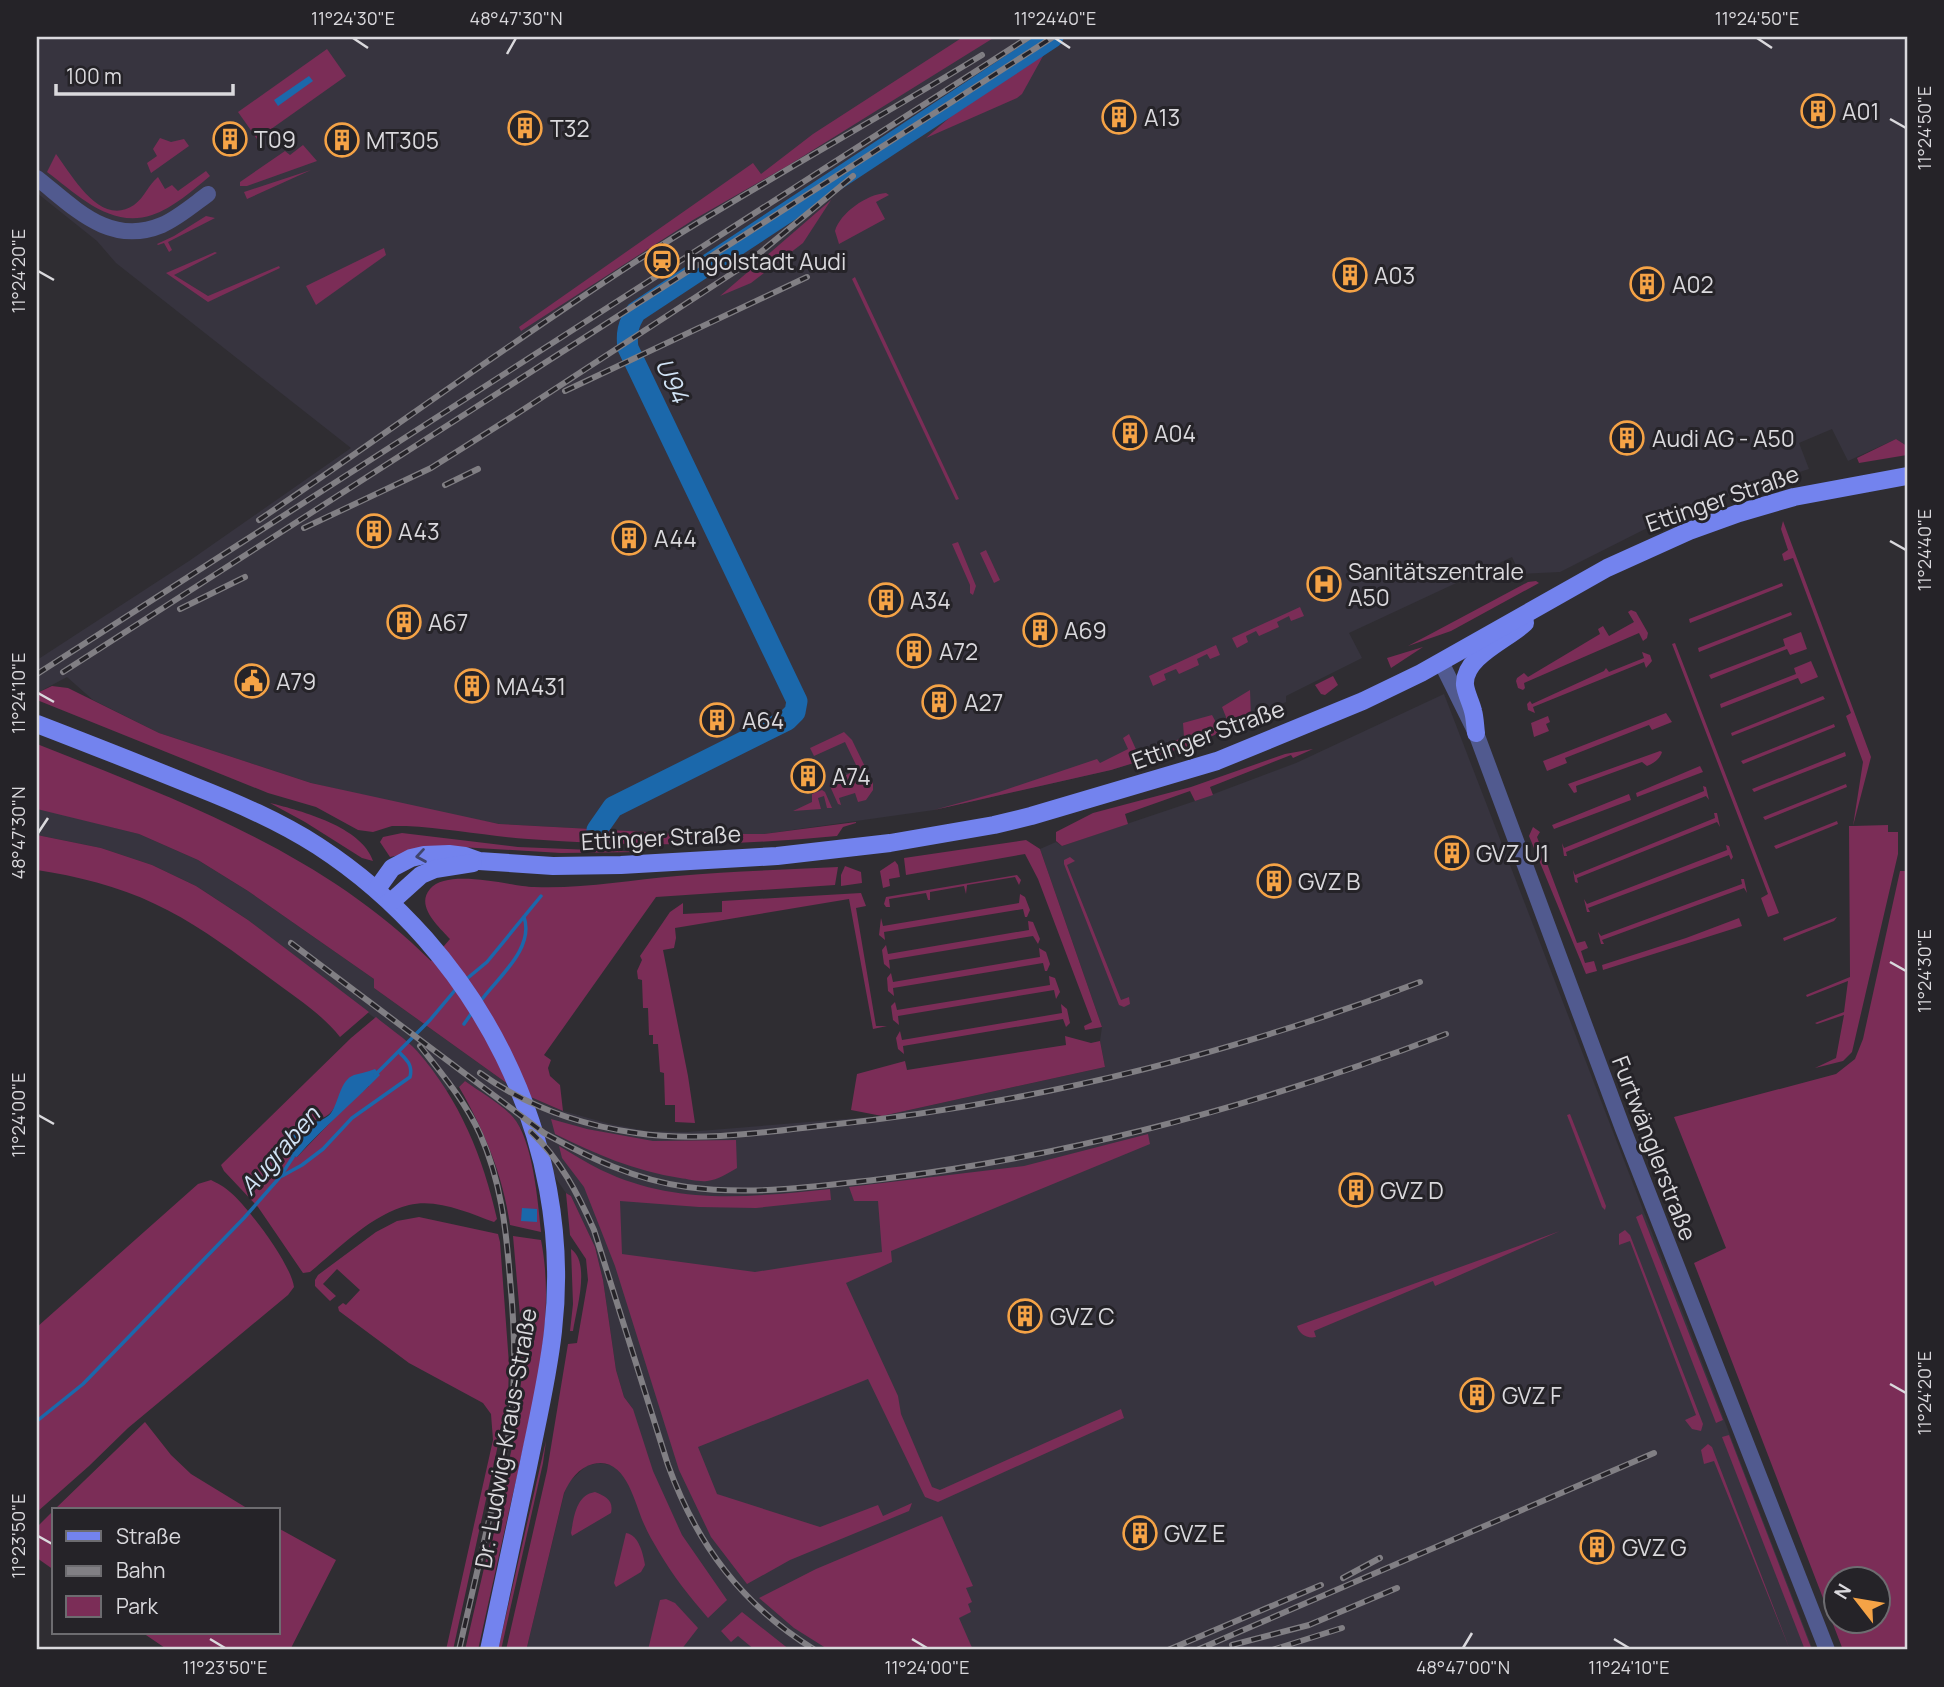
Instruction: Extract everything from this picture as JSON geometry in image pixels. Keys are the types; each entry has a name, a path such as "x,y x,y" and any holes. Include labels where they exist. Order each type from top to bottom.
{"main road":[{"name":"Ettinger Straße","path":"391,902 421,875 435,869 479,862 553,866 621,865 777,856 890,843 994,825 1166,778 1217,761 1363,701 1441,662 1607,568 1689,531 1739,513 1837,487 1907,475"},
{"path":"1476,733 1465,681 1469,668 1482,654 1519,629 1541,605"},
{"path":"37,724 262,815 318,846 391,902"},
{"name":"Ettinger Straße","path":"377,889 392,868 411,858 449,854 465,856 479,862"},
{"name":"Dr.-Ludwig-Kraus-Straße","path":"391,902 451,970 488,1023 519,1086 540,1153 551,1205 556,1284 553,1331 489,1650"}],"street":[{"path":"37,178 86,218 106,228 118,230 142,230 162,225 208,194"},
{"name":"Furtwänglerstraße","path":"1441,662 1476,733 1623,1129 1827,1650"}],"shaded area":[{"path":"37,37 1907,37 1907,446 1896,439 1848,461 1832,429 1799,443 1809,469 1716,499 1663,520 1560,572 1520,574 1512,557 1349,633 1362,658 1286,696 1286,702 1195,744 1111,770 934,810 764,834 684,834 500,824 440,813 311,783 159,733 93,700 67,677 37,693 37,660 189,561 351,448 116,263 97,241 37,193"},
{"path":"1444,694 1813,1650 529,1650 527,1647 568,1483 586,1466 598,1463 611,1465 633,1409 624,1397 616,1370 603,1280 595,1247 571,1196 566,1193 513,1117 465,1081 459,1087 446,1091 416,1050 248,920 196,886 152,865 101,848 37,835 37,809 41,809 139,834 198,860 248,891 374,979 374,988 519,1092 563,1111 610,1124 647,1131 687,1132 882,1116 1105,1067 1100,1041 1102,1027 1040,849 1056,842 1062,846 1296,763","holes":["587,1129 606,1133 597,1154"]}],"green space":[{"path":"963,37 995,37 789,165 693,220 521,331 519,327 753,163 761,174 813,134"},
{"path":"1057,37 1061,37 1048,47 1022,94 1017,98 926,138 993,80"},
{"path":"327,49 346,76 257,139 238,112"},
{"path":"160,138 171,142 184,139 189,146 151,173 147,163 157,156 153,149"},
{"path":"303,145 317,161 247,186 240,186 240,182 285,151 290,155"},
{"path":"56,154 88,196 110,210 122,210 134,205 158,177 165,189 172,185 178,191 206,171 210,176 160,212 137,218 122,217 95,207 47,172"},
{"path":"311,170 247,199 244,192"},
{"path":"886,193 889,195 876,202 885,219 839,244 835,231 848,211 871,197"},
{"path":"831,200 803,243 751,283 720,296"},
{"path":"206,216 215,218 168,242 172,250 169,252 164,243 157,244 174,236"},
{"path":"384,248 386,255 316,305 306,286"},
{"path":"217,253 174,275 208,296 279,266 280,268 208,302 166,273"},
{"path":"855,277 959,499 956,500 852,279"},
{"path":"1896,439 1907,446 1907,455 1859,463 1857,458"},
{"path":"1783,521 1871,757 1853,826 1863,762 1846,716 1851,713 1793,558 1784,561 1782,554 1788,550 1781,529"},
{"path":"958,542 976,586 973,595 952,544"},
{"path":"986,550 1000,580 994,583 980,553"},
{"path":"1528,582 1539,583 1451,631 1408,646"},
{"path":"1782,583 1783,586 1690,623 1689,619"},
{"path":"1300,607 1304,616 1291,621 1289,616 1277,622 1279,627 1259,636 1256,631 1246,636 1248,642 1237,648 1232,638"},
{"path":"1628,612 1636,612 1648,633 1643,641 1639,633 1524,683 1523,690 1518,688 1517,678 1524,673 1528,677 1600,634 1598,629 1603,626 1609,636 1634,622"},
{"path":"1791,612 1792,615 1699,652 1698,648"},
{"path":"1801,632 1807,649 1790,655 1787,649 1711,679 1709,675 1785,646 1783,639"},
{"path":"1675,643 1779,913 1768,917 1761,898 1768,894 1672,644"},
{"path":"1216,645 1220,655 1210,659 1207,654 1197,659 1199,665 1179,674 1176,669 1164,674 1166,680 1153,686 1149,676"},
{"path":"1423,647 1391,668 1387,658"},
{"path":"1642,652 1650,655 1652,661 1646,668 1644,662 1533,707 1535,713 1528,710 1527,704 1530,701 1532,704 1606,668 1609,672 1644,658"},
{"path":"1811,661 1818,677 1801,684 1798,678 1721,708 1720,704 1796,674 1794,668"},
{"path":"1333,676 1338,685 1325,695 1321,694 1315,685"},
{"path":"52,686 68,688 159,733 311,783 499,824 684,834 764,834 856,823 843,827 837,836 682,844 567,842 406,826 392,826 373,832 358,830 316,807 268,793 37,700 37,693"},
{"path":"1250,690 1251,718 1195,744 1111,770 934,810 999,792 1097,759 1100,763 1128,749 1123,738 1129,734 1139,756 1184,737 1183,723 1212,715 1218,726 1228,722 1222,707"},
{"path":"1823,696 1825,699 1732,736 1731,733"},
{"path":"1666,713 1672,722 1652,730 1649,725 1565,758 1567,763 1547,771 1543,761"},
{"path":"1548,716 1550,722 1546,724 1549,731 1534,737 1531,723"},
{"path":"1834,724 1835,727 1743,764 1741,761"},
{"path":"844,732 852,740 873,783 873,790 866,800 858,802 855,793 839,798 841,805 838,804 829,784 858,769 845,742 814,756 810,748"},
{"path":"37,744 195,809 296,859 389,923 431,961 450,939 430,916 425,902 426,896 430,889 439,883 450,880 570,887 697,874 838,867 835,885 656,897 544,1055 551,1060 548,1068 550,1076 560,1085 563,1111 519,1092 374,988 374,979 248,891 198,860 139,834 37,809"},
{"path":"1313,749 1210,787 1213,795 1195,801 1190,791 1125,814 1128,824 1062,846 1056,841 1056,832 1093,813 1191,787 1285,754"},
{"path":"1660,751 1660,757 1650,765 1642,762 1576,786 1577,792 1574,793 1568,784"},
{"path":"1845,752 1846,756 1754,792 1752,789"},
{"path":"1700,766 1703,772 1637,797 1636,793"},
{"path":"1846,784 1847,787 1765,820 1763,817"},
{"path":"1703,786 1706,787 1709,800 1706,796 1566,852 1567,856 1564,856 1562,843 1564,848 1704,791"},
{"path":"822,790 832,808 827,808 824,796 818,798 821,809 793,811 812,802 812,794"},
{"path":"1629,794 1631,800 1554,829 1552,825"},
{"path":"270,803 314,816 344,830 367,849 373,861 362,858"},
{"path":"1714,813 1717,813 1720,827 1717,822 1577,878 1578,883 1575,882 1573,870 1575,875 1715,818"},
{"path":"1837,821 1838,824 1776,849 1774,846"},
{"path":"1888,825 1888,832 1898,832 1898,854 1852,1052 1843,1061 1815,1068 1836,1058 1844,1015 1815,1023 1844,1012 1848,981 1807,997 1806,995 1850,977 1849,826"},
{"path":"1533,827 1540,832 1537,837 1577,943 1585,941 1588,948 1581,951 1585,963 1594,961 1597,971 1586,974 1529,836"},
{"path":"402,833 518,847 642,852 561,853 444,846 390,857 380,842 383,837"},
{"path":"37,835 101,848 152,865 196,886 248,920 369,1012 340,1037 325,1020 298,999 185,920 112,887 37,870"},
{"path":"1026,840 1040,849 1102,1027 1085,1030 1084,1026 1092,1022 1038,879 1025,854 906,875 904,858"},
{"path":"1726,845 1733,857 1731,860 1729,855 1588,908 1590,912 1587,912 1584,899 1587,904 1727,850"},
{"path":"1070,857 1075,861 1067,865 1121,1000 1129,997 1130,1004 1124,1007 1119,1005 1064,864 1064,860"},
{"path":"895,861 900,877 889,879 890,886 883,888 880,871"},
{"path":"845,866 861,872 862,883 841,886 841,875"},
{"path":"1900,871 1907,871 1907,1650 1843,1650 1837,1634 1892,1634 1892,1564 1822,1564 1822,1595 1694,1263 1726,1248 1674,1117 1836,1074 1855,1059 1863,1039"},
{"path":"1017,875 1021,880 1019,885 1015,877 967,885 966,894 964,886 930,892 930,900 926,893 889,899 890,907 884,904 886,897"},
{"path":"1741,879 1744,879 1747,893 1744,888 1602,940 1604,944 1601,944 1598,932 1601,936 1742,884"},
{"path":"861,893 866,906 856,908 876,1026 887,1026 873,1029 849,899 675,928 674,948 663,950 695,1123 675,1122 675,1105 665,1105 664,1073 660,1072 658,1044 653,1044 653,1035 649,1035 648,1008 643,1008 642,980 638,979 637,971 642,960 640,956 670,912 683,903 683,914 722,912 722,901"},
{"path":"1020,894 1025,897 1030,910 1027,917 1023,909 884,932 885,940 879,935 881,918 883,926 1019,903"},
{"path":"1837,917 1834,921 1784,941 1783,938"},
{"path":"1739,918 1742,926 1603,970 1602,965"},
{"path":"1028,921 1033,922 1040,939 1038,944 1033,936 889,960 890,969 884,964 882,950 886,945 888,954 1029,930"},
{"path":"1039,948 1046,952 1050,964 1047,971 1043,963 893,988 894,996 888,991 887,978 891,973 893,982 1040,957"},
{"path":"1049,976 1055,978 1060,992 1056,999 1054,990 898,1016 899,1025 893,1020 891,1006 895,1002 897,1010 1050,985"},
{"path":"1061,1004 1067,1009 1070,1023 1066,1027 1063,1019 903,1046 904,1054 898,1049 896,1038 900,1031 902,1040 1062,1013"},
{"path":"376,1017 413,1047 432,1070 458,1109 468,1130 485,1173 497,1219 494,1222 431,1203 409,1205 395,1209 369,1224 310,1272 303,1273 258,1207 221,1165","holes":["366,1073 369,1086 297,1157 288,1156 296,1136 308,1124 330,1113 350,1079"]},
{"path":"1065,1036 1091,1043 1100,1041 1105,1067 882,1116 851,1110 857,1074 905,1061 907,1070 1066,1045"},
{"path":"465,1081 502,1107 520,1127 530,1156 541,1232 510,1225 503,1188 491,1153 459,1087"},
{"path":"1570,1114 1606,1206 1605,1210 1567,1115"},
{"path":"551,1119 587,1129 653,1141 736,1140 737,1168 719,1178 704,1181 647,1171 600,1155 555,1134"},
{"path":"1148,1134 1150,1144 891,1251 892,1262 846,1283 898,1396 901,1414 932,1487 940,1490 1121,1409 1124,1418 938,1502 925,1497 868,1379 698,1447 717,1494 820,1527 878,1505 883,1516 912,1503 909,1511 790,1560 747,1584 711,1537 679,1470 615,1266 584,1187 562,1158 559,1146 601,1170 629,1181 686,1194 743,1196 830,1189 831,1200 756,1208 620,1201 622,1254 755,1272 882,1252 878,1201 854,1201 849,1187 1024,1166"},
{"path":"211,1180 230,1192 258,1223 285,1265 294,1287 288,1295 128,1428 37,1512 37,1327 198,1184"},
{"path":"566,1193 571,1196 595,1247 603,1280 616,1370 624,1397 633,1409 653,1471 682,1535 727,1600 708,1618 659,1552 621,1474 604,1463 593,1464 575,1475 564,1493 527,1647 529,1650 506,1650 547,1471 568,1344 577,1343 588,1280 586,1259 570,1235"},
{"path":"1642,1214 1723,1420 1716,1423 1636,1217"},
{"path":"419,1217 498,1234 500,1242 509,1364 508,1399 453,1650 446,1650 493,1440 491,1414 483,1403 409,1363 339,1311 338,1307 343,1303 346,1305 360,1290 337,1269 323,1284 336,1296 330,1301 315,1286 318,1275 376,1232 397,1221"},
{"path":"1625,1230 1630,1235 1703,1424 1701,1431 1692,1429 1685,1420 1696,1415 1630,1241 1619,1245 1619,1234"},
{"path":"1560,1231 1435,1286 1433,1281 1314,1331 1316,1337 1307,1337 1298,1329 1297,1326"},
{"path":"513,1236 541,1240 545,1269 545,1327 530,1415 478,1650 465,1650 514,1439 521,1383 521,1327"},
{"path":"571,1249 577,1256 581,1276 573,1331 570,1331 573,1304"},
{"path":"145,1422 171,1455 191,1474 247,1508 56,1508"},
{"path":"1729,1435 1812,1650 1805,1650 1722,1437"},
{"path":"546,1441 501,1650 498,1650"},
{"path":"1708,1444 1712,1447 1790,1650 1714,1461 1704,1464 1701,1450"},
{"path":"595,1492 610,1502 611,1513 572,1536 573,1520 580,1502"},
{"path":"52,1512 52,1569 37,1558 37,1527"},
{"path":"942,1516 973,1586 966,1588 972,1602 968,1604 971,1612 959,1618 973,1650 829,1650 794,1628 759,1598 816,1569"},
{"path":"280,1529 336,1560 290,1650 168,1650 144,1634 280,1634"},
{"path":"626,1533 637,1541 645,1565 641,1572 616,1587 614,1583"},
{"path":"666,1599 675,1603 698,1628 681,1650 648,1650 660,1600"},
{"path":"742,1612 790,1650 755,1650 738,1636 731,1642 721,1631"}],"water":[{"path":"309,76 313,81 278,106 274,100"},
{"path":"375,1069 380,1075 370,1085 297,1157 288,1156 293,1135 299,1129 331,1113 349,1078"},
{"path":"522,1208 537,1209 537,1222 521,1221"}],"waterway":[{"name":"U94","path":"597,830 613,807 787,720 795,712 797,701 628,348 628,329 633,316 1053,37"},
{"name":"Augraben","path":"597,830 603,819"},
{"name":"Augraben","path":"464,981 487,962 541,896"},
{"path":"480,1002 519,952 526,929 524,917"},
{"name":"Augraben","path":"375,1075 430,1020 456,989"},
{"path":"464,1024 471,1014"},
{"path":"282,1176 323,1149 352,1118 410,1077 410,1066 399,1052"},
{"name":"Augraben","path":"37,1421 83,1384 244,1218 280,1177 293,1157"}],"railway":[{"path":"37,674 1029,37"},
{"path":"63,672 1053,37"},
{"path":"259,520 550,318 649,253 982,55"},
{"path":"304,528 431,468 515,415 745,265 853,176"},
{"path":"565,391 807,277"},
{"path":"445,485 478,469"},
{"path":"180,609 245,577"},
{"path":"291,943 544,1133 631,1173 668,1184 711,1190 785,1189 882,1179 955,1169 1098,1141 1168,1124 1308,1083 1446,1034"},
{"path":"480,1073 535,1104 594,1125 659,1136 751,1134 974,1105 1125,1074 1274,1033 1420,982"},
{"path":"420,1046 467,1110 480,1134 493,1169 504,1223 513,1319 514,1378 508,1438 459,1650"},
{"path":"531,1132 551,1154 567,1178 594,1230 668,1465 693,1521 708,1547 744,1593 765,1613 815,1650"},
{"path":"1197,1650 1654,1453"},
{"path":"1343,1578 1380,1558"},
{"path":"1168,1650 1321,1585"},
{"path":"1232,1645 1309,1625 1397,1588"},
{"path":"1272,1650 1342,1628"}],"place":[{"name":"A01","path":"1818,111"},
{"name":"A13","path":"1119,117"},
{"name":"T32","path":"525,128"},
{"name":"T09","path":"230,139"},
{"name":"MT305","path":"342,140"},
{"name":"Ingolstadt Audi","path":"662,261"},
{"name":"A03","path":"1350,275"},
{"name":"A02","path":"1647,284"},
{"name":"A04","path":"1130,433"},
{"name":"Audi AG - A50","path":"1627,438"},
{"name":"A43","path":"374,531"},
{"name":"A44","path":"629,538"},
{"name":"Sanitätszentrale A50","path":"1324,584"},
{"name":"A34","path":"886,600"},
{"name":"A67","path":"404,622"},
{"name":"A69","path":"1040,630"},
{"name":"A72","path":"914,651"},
{"name":"A79","path":"252,681"},
{"name":"MA431","path":"472,686"},
{"name":"A27","path":"939,702"},
{"name":"A64","path":"717,720"},
{"name":"A74","path":"808,776"},
{"name":"GVZ U1","path":"1452,853"},
{"name":"GVZ B","path":"1274,881"},
{"name":"GVZ D","path":"1356,1190"},
{"name":"GVZ C","path":"1025,1316"},
{"name":"GVZ F","path":"1477,1395"},
{"name":"GVZ E","path":"1140,1533"},
{"name":"GVZ G","path":"1597,1547"}]}
